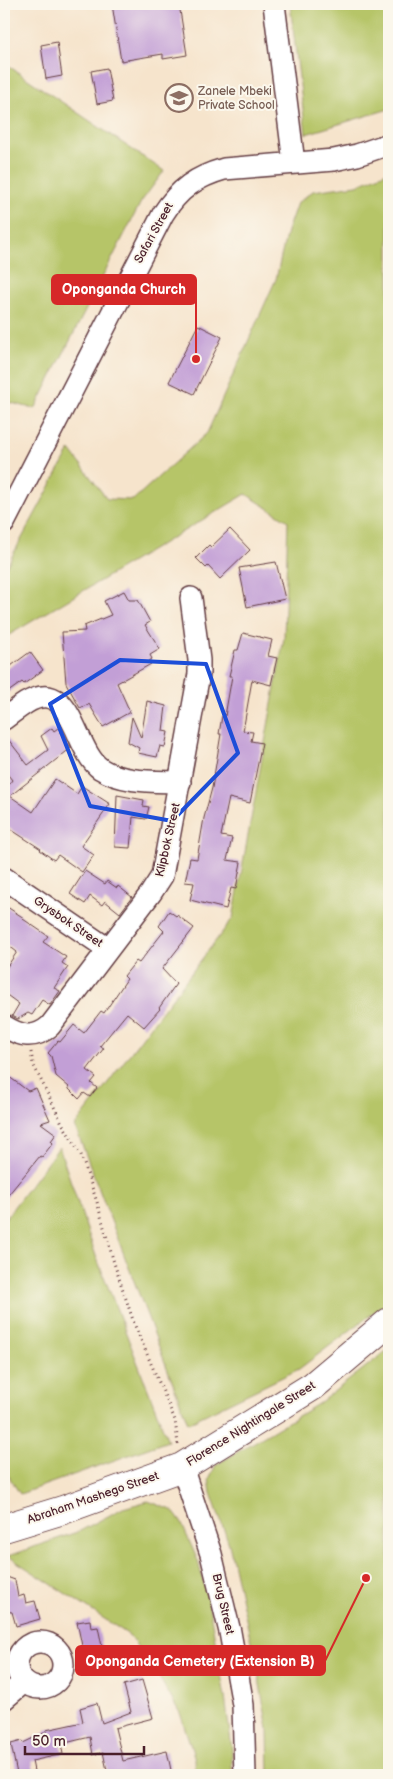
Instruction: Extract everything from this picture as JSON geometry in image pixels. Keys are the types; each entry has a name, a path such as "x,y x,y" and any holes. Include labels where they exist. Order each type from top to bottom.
{"main road":[{"name":"Florence Nightingale Street","path":"182,1467 313,1386 389,1322"},
{"name":"Abraham Mashego Street","path":"4,1528 62,1510 182,1467"}],"street":[{"path":"274,4 294,163"},
{"name":"Safari Street","path":"4,522 172,199 188,184 207,174 224,169 334,160 389,144"},
{"name":"Klipbok Street","path":"29,1036 44,1031 50,1026 162,876 199,674 200,660 191,598"},
{"path":"4,719 26,703 48,697 58,701 67,710 89,758 101,769 138,780 180,782"},
{"name":"Grysbok Street","path":"4,878 108,949"},
{"path":"4,1026 17,1034 29,1036"},
{"name":"Brug Street","path":"182,1467 211,1554 230,1632 242,1705 245,1775"},
{"path":"4,1699 24,1682"}],"path":[{"path":"29,1036 33,1064 81,1155 135,1326 175,1420 182,1467"}],"highlighted area":[{"path":"120,660 206,664 238,753 172,821 90,806 50,704"}],"green space":[{"path":"290,4 389,4 389,109 306,134"},
{"path":"4,63 164,171 141,202 35,409 4,401"},
{"path":"389,171 389,1301 299,1369 188,1423 75,1126 233,918 284,638 288,521 246,494 4,638 4,571 70,450 107,499 133,500 207,433 276,279 287,231 297,203 313,191 357,185"},
{"path":"59,1147 96,1256 168,1441 20,1494 4,1469 4,1220"},
{"path":"389,1349 389,1775 269,1775 268,1729 257,1668 229,1544 211,1493 209,1479 216,1465 318,1404"},
{"path":"148,1501 172,1510 181,1522 198,1561 208,1600 225,1697 232,1749 232,1775 196,1775 195,1759 180,1713 157,1674 129,1635 8,1556 80,1531 123,1508"}],"building":[{"path":"112,4 179,4 187,55 163,59 163,54 121,61"},
{"path":"57,42 62,76 46,79 41,45"},
{"path":"107,68 113,101 97,104 91,71"},
{"path":"198,325 222,337 194,394 169,382"},
{"path":"230,529 250,550 220,579 208,566 206,568 196,558"},
{"path":"276,562 285,599 247,607 239,568"},
{"path":"124,591 129,600 138,600 150,622 145,625 160,649 150,655 152,659 149,661 151,664 117,683 130,712 103,727 89,704 80,708 66,683 62,632 85,631 84,626 111,615 104,601"},
{"path":"243,633 272,640 268,656 277,658 271,685 252,680 243,731 253,732 251,741 262,743 250,803 229,798 221,836 232,838 227,860 241,862 236,889 231,888 226,909 190,900 194,883 185,882 190,858 197,859 204,818 212,788 222,716 225,716 232,676 229,676 235,650 238,650"},
{"path":"30,652 43,670 24,684 22,682 4,695 4,671"},
{"path":"147,701 166,706 163,731 168,732 165,747 160,746 157,757 138,753 139,748 128,742 132,717 141,738"},
{"path":"52,728 54,731 58,728 71,748 10,796 33,812 55,779 77,794 82,786 110,804 81,846 94,855 82,872 58,855 54,860 41,849 4,825 4,791 12,780 4,770 4,734 28,765 48,750 41,736"},
{"path":"117,795 144,800 143,806 149,807 146,819 133,817 130,848 115,847"},
{"path":"85,871 105,884 107,881 117,888 118,886 132,897 120,913 105,901 102,905 90,896 85,904 70,894"},
{"path":"4,905 48,936 43,942 66,957 62,963 68,967 54,988 60,991 50,1005 42,1000 32,1015 28,1013 18,1019 12,1016 19,1004 4,993 4,971 17,952 4,942"},
{"path":"169,911 194,928 162,969 176,984 160,1009 144,1027 127,1013 100,1046 104,1048 87,1070 96,1077 91,1083 97,1088 90,1097 84,1093 79,1099 56,1076 51,1056 48,1053 74,1025 84,1033 101,1011 104,1013 127,979 124,976 136,961 139,963 164,931 159,926"},
{"path":"4,1073 28,1091 36,1088 50,1120 41,1123 56,1134 51,1141 53,1143 42,1157 40,1156 4,1200"},
{"path":"4,1576 15,1580 18,1597 24,1595 26,1603 35,1601 40,1619 16,1626 12,1612 4,1611"},
{"path":"90,1620 91,1628 98,1627 103,1651 97,1652 98,1657 85,1660 77,1622"},
{"path":"142,1680 153,1718 115,1728 123,1761 167,1751 172,1775 108,1775 103,1752 93,1755 90,1737 61,1744 63,1754 32,1761 34,1771 17,1774 11,1744 22,1741 23,1743 46,1732 46,1730 83,1722 80,1708 97,1703 102,1723 131,1712 124,1685"}],"place":[{"name":"Zanele Mbeki Private School","path":"179,98"},
{"name":"Oponganda Church","path":"196,359"},
{"name":"Oponganda Cemetery (Extension B)","path":"366,1578"}]}
